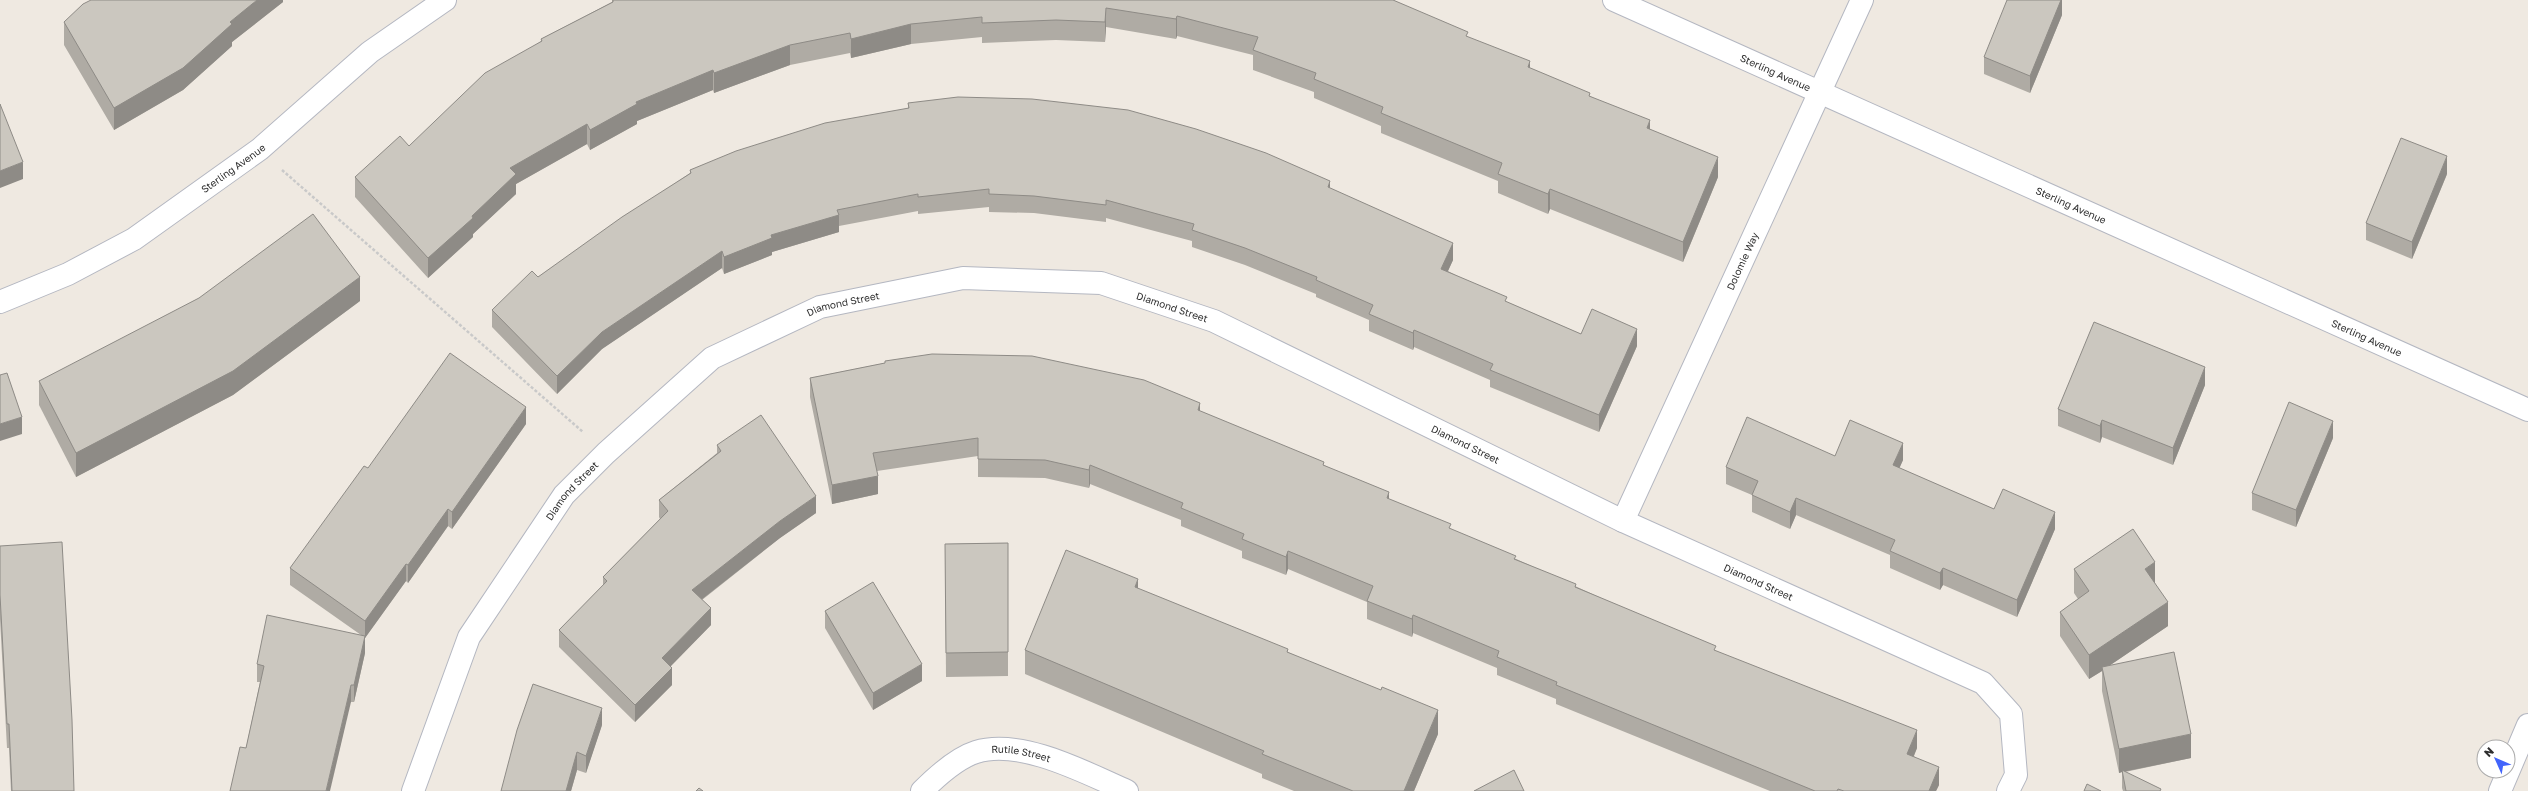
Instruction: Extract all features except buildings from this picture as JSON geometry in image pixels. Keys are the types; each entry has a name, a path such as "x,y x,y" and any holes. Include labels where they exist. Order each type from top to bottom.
{"street":[{"name":"Sterling Avenue","path":"0,302 68,274 134,239 260,149 370,52 445,0"},
{"name":"Sterling Avenue","path":"1614,0 1820,94 2528,410"},
{"name":"Dolomie Way","path":"1623,521 1862,0"},
{"name":"Diamond Street","path":"413,791 469,637 564,495 606,453 712,358 820,307 963,278 1101,283 1214,321 1623,521 1983,683 2012,714 2016,775 2008,791"},
{"path":"2500,791 2528,724"},
{"name":"Rutile Street","path":"922,791 941,773 976,752 1012,749 1056,759 1126,791"}],"path":[{"path":"260,149 606,453"}]}
